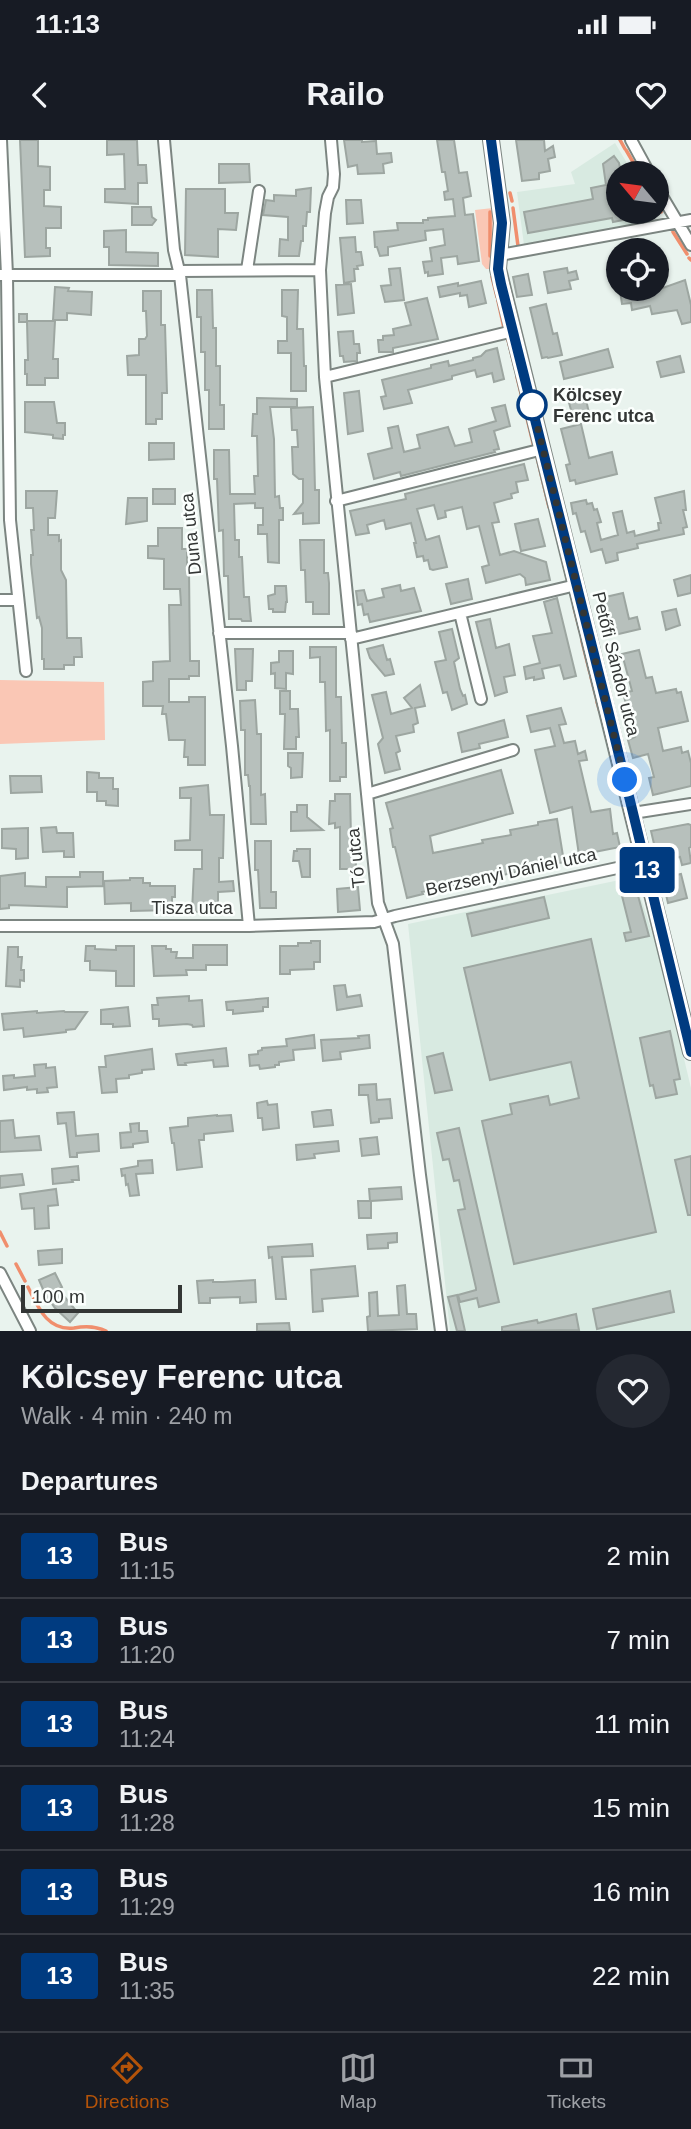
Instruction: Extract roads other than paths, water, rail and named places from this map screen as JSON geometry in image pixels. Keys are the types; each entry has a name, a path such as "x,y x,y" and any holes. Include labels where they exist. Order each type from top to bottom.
{"street":[{"path":"1,140 4,481 26,671"},
{"name":"Duna utca","path":"164,140 249,926"},
{"name":"Tó utca","path":"331,140 334,174 326,213 320,270 325,377 336,501 378,903 393,944 441,1331"},
{"name":"Petőfi Sándor utca","path":"491,140 502,223 498,269 691,1052"},
{"path":"631,140 642,161"},
{"path":"247,270 259,191"},
{"path":"669,209 691,245"},
{"path":"500,255 691,220"},
{"path":"4,275 320,270"},
{"path":"325,377 513,331"},
{"path":"336,501 543,449"},
{"path":"219,634 351,636 576,585"},
{"path":"0,600 18,600"},
{"path":"460,613 481,699"},
{"path":"367,794 513,750"},
{"path":"632,813 691,804"},
{"name":"Berzsenyi Dániel utca","path":"384,919 645,862"},
{"name":"Tisza utca","path":"0,926 249,926 374,922 384,919"},
{"path":"0,1273 30,1331"}],"waterway":[{"path":"620,140 625,149"},
{"path":"626,150 632,161"},
{"path":"510,193 512,201"},
{"path":"513,208 518,246"},
{"path":"490,212 490,256"},
{"path":"673,232 687,254"},
{"path":"492,277 497,297"},
{"path":"498,301 504,328"},
{"path":"508,340 516,371"},
{"path":"517,377 534,447"},
{"path":"537,457 549,507"},
{"path":"561,552 568,581"},
{"path":"574,607 580,631"},
{"path":"582,641 590,673"},
{"path":"591,677 597,700"},
{"path":"597,702 600,712"},
{"path":"0,1232 7,1246"},
{"path":"16,1264 25,1281"},
{"path":"28,1287 45,1316 57,1326 90,1327 106,1331"}],"place":[{"name":"Kölcsey Ferenc utca","path":"532,405"}]}
